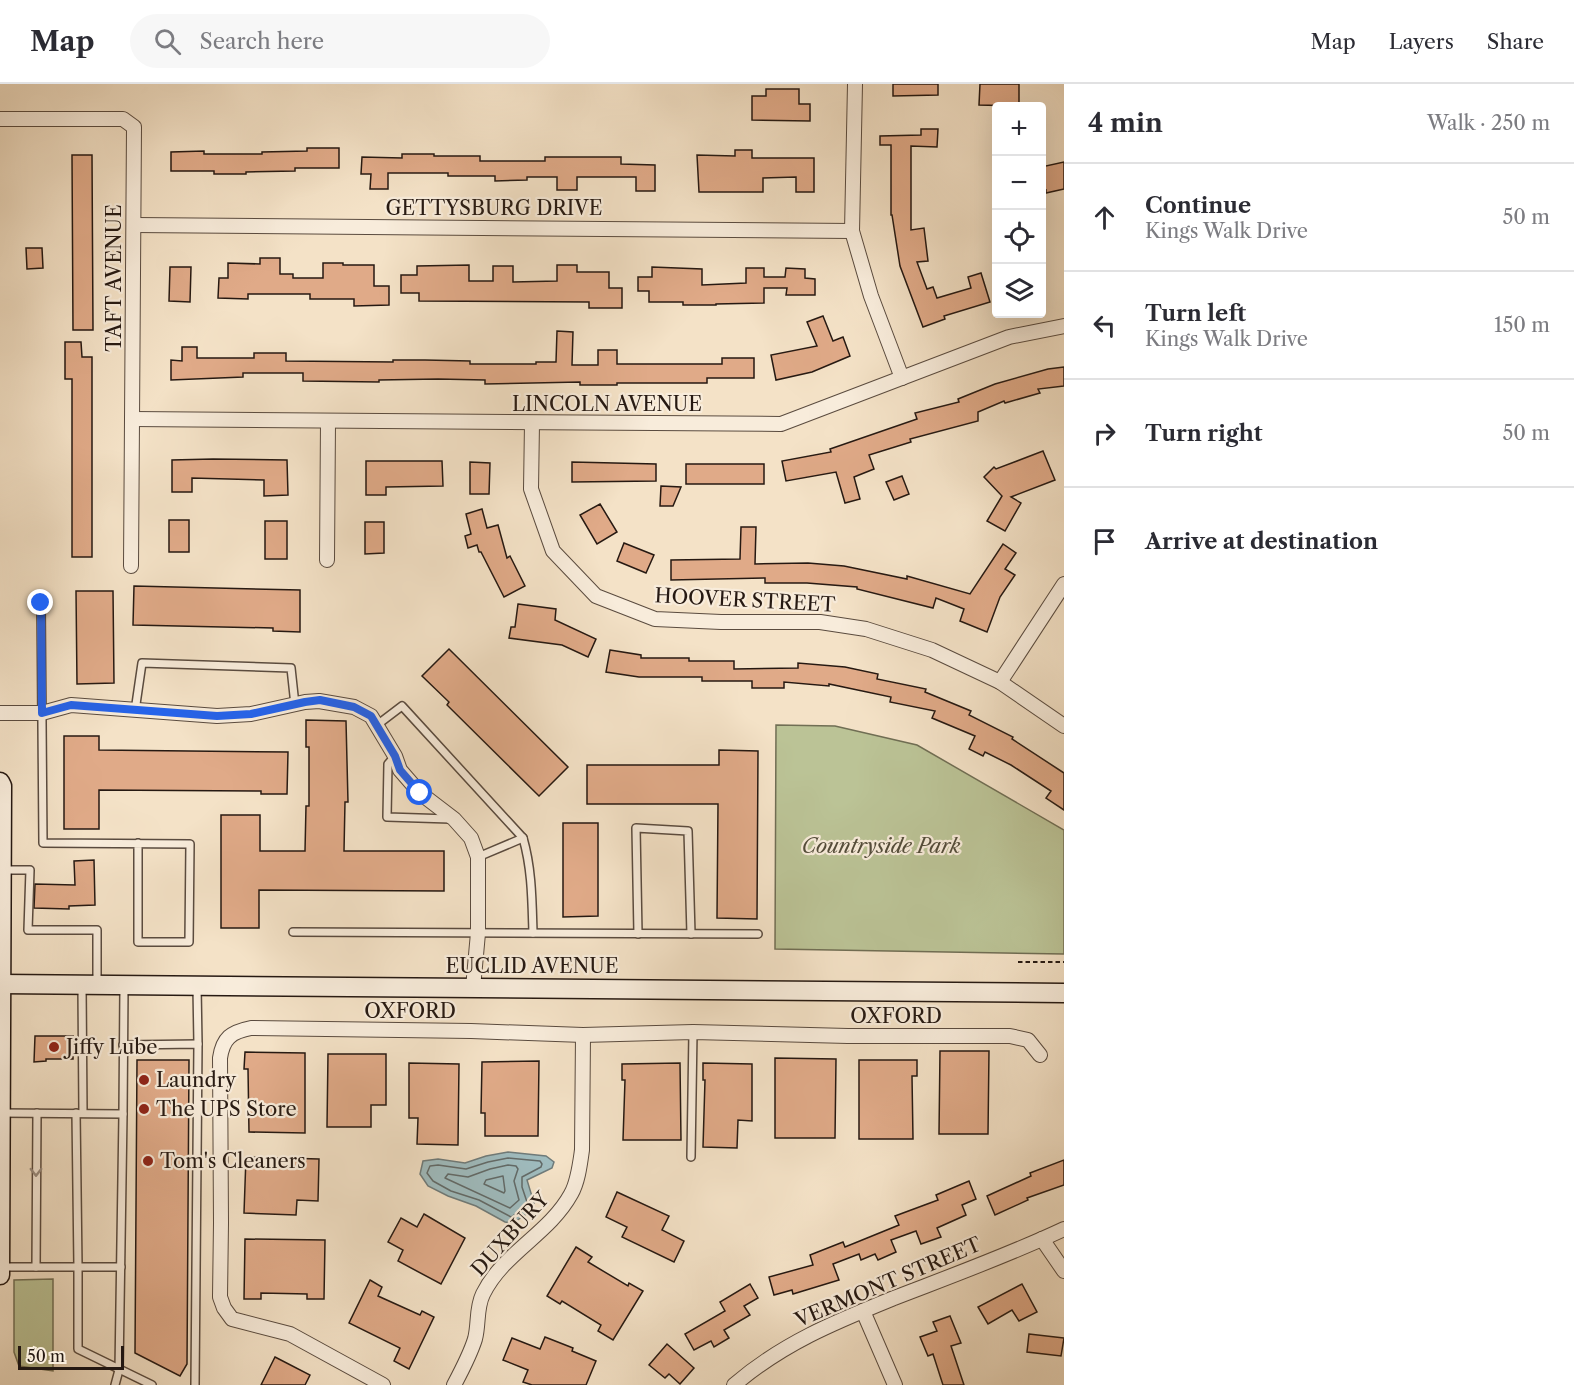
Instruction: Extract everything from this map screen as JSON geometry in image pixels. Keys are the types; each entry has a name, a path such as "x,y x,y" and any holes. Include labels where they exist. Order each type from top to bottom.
{"main road":[{"path":"0,782 2,786 0,1275"},
{"name":"EUCLID AVENUE","path":"1,984 1064,993"}],"street":[{"path":"855,84 852,231 871,296 902,378"},
{"name":"TAFT AVENUE","path":"0,119 123,119 134,127 131,566"},
{"name":"GETTYSBURG DRIVE","path":"134,225 852,231"},
{"name":"LINCOLN AVENUE","path":"132,419 781,424 1009,336 1064,327"},
{"path":"327,560 328,422"},
{"name":"HOOVER STREET","path":"532,423 531,489 553,551 596,596 655,619 820,622 866,629 932,650 1000,682 1064,726"},
{"path":"1000,682 1064,584"},
{"path":"0,713 42,713 71,705 197,716 225,716 251,714 320,700 354,707 371,716 395,756 400,770 420,793 454,819 471,838 478,857 478,933 473,988"},
{"name":"OXFORD","path":"383,1385 290,1334 232,1318 224,1308 220,1297 220,1058 222,1045 227,1037 237,1031 251,1028 583,1035 693,1032 848,1036 1010,1036 1028,1040 1040,1055"},
{"name":"DUXBURY","path":"454,1385 475,1338 482,1296 490,1282 518,1250 548,1226 572,1193 582,1150 583,1035"},
{"name":"VERMONT STREET","path":"734,1385 751,1370 795,1341 1064,1229"},
{"path":"1042,1239 1064,1271"},
{"path":"863,1311 895,1385"}],"lane":[{"path":"41,603 43,843 138,843 190,844 189,942 138,942 138,843"},
{"path":"135,711 142,663 291,668 295,705"},
{"path":"377,725 402,706 523,838 529,856 533,933"},
{"path":"395,756 388,764 387,817 454,819"},
{"path":"638,934 636,828 688,831 691,934"},
{"path":"478,857 523,838"},
{"path":"2,870 30,870 28,930 97,930 90,985 80,1113 78,1349 152,1385"},
{"path":"293,932 758,934"},
{"path":"115,1385 119,1370 124,985"},
{"path":"195,1385 197,986"},
{"path":"691,1156 693,1032"},
{"path":"123,1045 198,1044"},
{"path":"1,1113 123,1114"},
{"path":"36,1267 37,1113"},
{"path":"0,1267 121,1267"}],"path":[{"path":"1018,962 1064,962"}],"green space":[{"name":"Countryside Park","path":"776,725 835,726 917,745 1064,830 1064,954 775,949"},
{"path":"53,1279 53,1371 19,1366 14,1352 14,1280"}],"water":[{"path":"508,1152 546,1156 554,1162 552,1168 527,1180 534,1203 525,1215 513,1223 505,1222 476,1206 428,1186 420,1174 423,1161 438,1159 465,1163"}],"building":[{"path":"893,84 938,84 938,95 893,96"},
{"path":"980,84 1019,84 1019,102 992,102 992,105 979,105"},
{"path":"766,89 799,89 799,104 810,104 810,121 752,120 752,96 766,96"},
{"path":"921,129 938,129 937,147 911,146 911,230 924,228 928,261 917,262 927,289 933,287 937,298 971,288 968,277 981,273 990,302 944,316 945,319 923,327 900,266 891,215 891,145 880,145 880,136 921,135"},
{"path":"307,148 339,148 339,168 295,168 295,171 246,172 246,174 171,171 171,152 262,154 262,152 307,151"},
{"path":"735,150 752,150 752,158 814,158 814,192 796,192 796,177 763,178 763,192 699,192 697,155 735,156"},
{"path":"402,154 480,156 480,161 545,161 545,157 621,157 621,164 655,165 655,191 636,191 636,177 577,177 577,190 557,190 557,177 527,177 527,180 495,181 495,176 448,176 448,173 388,173 388,189 370,189 371,174 361,174 362,157 402,158"},
{"path":"72,155 92,155 93,330 73,330"},
{"path":"1064,162 1064,189 1046,193 1046,166"},
{"path":"26,248 42,248 43,268 27,269"},
{"path":"260,258 280,258 280,274 293,274 293,278 323,278 323,263 374,265 374,286 389,286 389,305 354,306 354,299 310,299 310,294 248,294 248,299 218,298 219,278 228,278 228,263 260,264"},
{"path":"469,265 469,281 493,281 493,266 513,266 513,282 557,281 557,265 577,265 577,272 609,272 609,288 622,288 622,308 589,308 589,302 419,301 419,293 401,293 401,275 417,275 417,266"},
{"path":"170,267 191,267 190,302 169,301"},
{"path":"652,267 702,269 702,285 746,283 746,268 764,268 764,277 785,277 786,268 805,269 805,278 815,279 815,295 786,295 787,288 764,288 764,303 683,305 683,302 649,302 649,291 638,291 638,277 652,277"},
{"path":"823,316 833,341 843,337 850,356 812,372 776,380 771,355 817,346 807,322"},
{"path":"557,331 573,332 572,365 598,365 598,350 617,350 617,364 722,364 722,358 754,358 754,378 707,378 707,383 580,385 580,382 485,384 485,380 438,379 379,380 379,382 303,381 303,373 243,373 243,377 171,380 171,360 182,361 182,347 197,347 197,358 254,358 254,353 286,353 286,361 425,360 470,361 470,364 536,364 536,362 556,362"},
{"path":"65,342 81,342 82,357 92,357 92,557 72,557 72,379 65,379"},
{"path":"1064,367 1064,386 1038,389 1040,393 1005,403 1004,401 978,412 978,421 910,439 911,442 869,455 874,469 854,477 860,499 845,503 836,472 786,481 782,461 831,452 830,449 917,419 915,413 959,402 958,399 995,384 1048,369"},
{"path":"1043,451 1055,480 1011,497 1021,503 1005,531 987,521 1002,496 984,477 994,467 996,469"},
{"path":"172,460 287,460 288,495 264,496 264,480 192,478 192,492 172,492"},
{"path":"366,461 442,461 443,486 386,487 386,495 366,495"},
{"path":"470,462 490,463 489,494 470,494"},
{"path":"572,462 656,464 656,481 572,482"},
{"path":"686,464 764,464 764,484 686,484"},
{"path":"902,476 909,494 894,500 886,482"},
{"path":"661,486 681,487 673,506 660,506"},
{"path":"600,504 617,532 597,544 580,515"},
{"path":"482,509 487,528 498,525 507,558 510,556 525,586 504,597 477,545 468,548 465,536 471,534 466,514"},
{"path":"169,520 189,520 189,552 169,552"},
{"path":"265,521 287,521 287,559 265,559"},
{"path":"365,522 384,522 384,553 365,554"},
{"path":"741,527 756,527 755,564 808,563 844,566 907,579 907,576 970,594 1003,544 1016,553 1005,569 1015,575 1000,597 987,632 960,621 964,609 936,598 933,608 857,589 857,587 807,583 765,583 765,578 671,580 671,560 740,559"},
{"path":"624,543 654,555 646,573 617,561"},
{"path":"134,586 300,590 300,632 273,631 273,628 133,625"},
{"path":"76,591 113,591 114,683 77,684"},
{"path":"518,604 556,609 555,620 596,639 588,657 562,645 509,638 511,627 515,627"},
{"path":"449,649 568,767 539,796 447,705 449,702 422,676"},
{"path":"610,650 641,655 641,658 734,661 734,669 798,668 798,663 845,667 878,674 877,679 926,689 925,692 971,711 969,715 1013,737 1012,739 1064,773 1064,810 1046,798 1051,791 1011,765 985,752 983,756 969,749 975,736 932,718 935,711 890,702 891,697 829,684 829,686 784,682 784,688 752,688 752,681 702,681 702,677 639,677 606,672"},
{"path":"306,720 346,721 348,802 345,802 344,851 444,851 444,891 259,890 259,928 221,928 221,815 260,815 260,851 305,851 306,806 309,806 309,747 306,747"},
{"path":"64,736 99,736 99,750 288,752 287,794 261,794 261,791 99,790 99,829 64,829"},
{"path":"719,750 758,751 757,919 717,918 718,804 587,804 587,765 719,765"},
{"path":"563,823 598,823 598,916 563,917"},
{"path":"94,860 95,905 69,906 69,909 34,908 35,884 75,885 74,861"},
{"name":"Jiffy Lube","path":"35,1036 73,1036 73,1059 46,1059 46,1061 34,1062"},
{"path":"940,1051 989,1051 988,1134 939,1134"},
{"path":"245,1052 305,1053 305,1133 249,1132 248,1069 244,1069"},
{"path":"328,1054 386,1054 386,1105 371,1105 371,1127 327,1127"},
{"path":"775,1058 836,1059 835,1138 775,1138"},
{"path":"137,1060 189,1060 187,1364 180,1376 135,1353"},
{"path":"859,1060 917,1060 917,1076 912,1076 913,1139 859,1139"},
{"path":"539,1061 538,1136 485,1136 485,1113 481,1113 482,1062"},
{"path":"409,1063 459,1064 458,1145 417,1144 418,1118 409,1118"},
{"path":"680,1063 681,1140 623,1140 625,1080 622,1080 622,1064"},
{"path":"703,1063 752,1064 752,1121 738,1120 737,1148 703,1147 705,1080 703,1080"},
{"path":"246,1157 319,1159 318,1201 297,1200 296,1215 244,1213"},
{"path":"1064,1160 1064,1185 1027,1198 1028,1200 995,1215 987,1196 1031,1176 1030,1173"},
{"path":"969,1181 976,1199 962,1205 966,1215 937,1228 941,1237 921,1244 916,1231 891,1240 896,1252 878,1260 875,1254 861,1260 859,1254 833,1264 839,1280 793,1294 792,1290 774,1295 769,1277 813,1265 810,1255 843,1242 845,1247 899,1225 895,1216 938,1200 936,1195"},
{"path":"617,1192 669,1216 662,1230 684,1241 674,1262 622,1237 627,1227 606,1217"},
{"path":"424,1214 465,1238 441,1284 398,1261 403,1250 388,1242 401,1218 417,1227"},
{"path":"245,1239 325,1240 324,1299 307,1299 307,1294 261,1293 261,1299 244,1299"},
{"path":"576,1247 592,1257 588,1262 628,1286 629,1283 643,1291 613,1340 598,1331 601,1325 562,1301 560,1304 547,1296"},
{"path":"370,1280 382,1287 378,1296 420,1315 422,1311 434,1317 409,1369 394,1361 400,1348 349,1323"},
{"path":"750,1284 758,1298 744,1306 750,1315 724,1330 729,1338 714,1347 711,1341 694,1350 685,1334 725,1311 720,1302"},
{"path":"1022,1284 1037,1312 1019,1321 1012,1310 988,1324 978,1307"},
{"path":"950,1316 961,1343 951,1346 964,1385 943,1385 933,1354 928,1356 920,1337 937,1331 933,1322"},
{"path":"1029,1334 1064,1338 1061,1356 1027,1352"},
{"path":"545,1337 573,1348 572,1351 596,1361 586,1385 532,1385 523,1382 528,1370 503,1360 512,1338 540,1349"},
{"path":"667,1344 694,1368 680,1384 669,1374 665,1378 649,1365"},
{"path":"275,1357 310,1375 305,1385 261,1385"}],"place":[{"name":"Jiffy Lube","path":"54,1047"},
{"name":"Laundry","path":"144,1080"},
{"name":"The UPS Store","path":"144,1109"},
{"name":"Tom's Cleaners","path":"148,1161"}],"route":[{"path":"41,603 42,713 71,705 197,716 234,716 320,700 354,707 371,716 395,756 400,770 420,793"}]}
